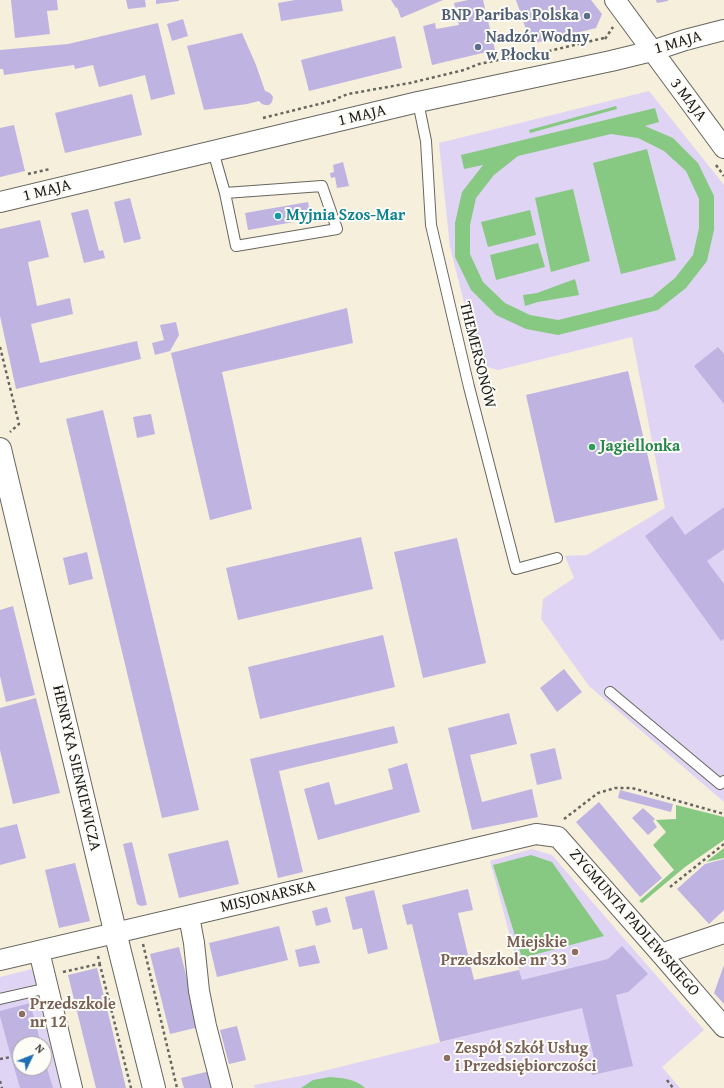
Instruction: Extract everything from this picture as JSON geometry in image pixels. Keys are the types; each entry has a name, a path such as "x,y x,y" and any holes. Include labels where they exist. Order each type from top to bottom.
{"street":[{"name":"3 MAJA","path":"615,0 724,148"},
{"name":"1 MAJA","path":"0,202 418,102 603,63 652,51 685,40 724,30"},
{"name":"HENRYKA SIENKIEWICZA","path":"0,449 115,933 154,1088"},
{"name":"MISJONARSKA","path":"0,960 536,834"},
{"name":"ZYGMUNTA PADLEWSKIEGO","path":"536,834 558,837 724,1027"},
{"path":"189,916 194,943 199,991 206,1026 222,1088"},
{"path":"661,954 724,933"},
{"path":"40,951 72,1088"}],"lane":[{"name":"THEMERSONÓW","path":"418,102 426,141 431,225 469,387 516,569 557,558"},
{"path":"213,150 225,193 236,246 336,229 322,186 225,193"},
{"path":"610,692 720,784 724,781"},
{"path":"0,999 47,982"}],"path":[{"path":"564,820 598,793 615,788 632,788 724,814"},
{"path":"670,887 724,844"},
{"path":"144,953 177,1088"},
{"path":"47,982 94,965 100,965 131,1088"},
{"path":"0,1059 11,1057"},
{"path":"667,1080 674,1088"},
{"path":"0,1081 2,1088"}],"shaded area":[{"path":"649,91 724,185 724,802 589,686 541,619 543,599 574,578 565,556 587,555 665,508 632,337 498,370 480,365 450,247 439,143"},
{"name":"Miejskie Przedszkole nr 33","path":"532,849 552,855 704,1030 662,1067 680,1088 255,1088 254,1085 311,1074 531,1020 490,861"},
{"name":"Przedszkole nr 12","path":"32,969 48,1036 12,1036 12,1076 52,1076 52,1051 61,1088 0,1088 0,977"}],"green space":[{"path":"616,106 617,109 530,133 529,130"},
{"path":"655,108 659,122 645,126 673,138 698,163 714,196 714,230 707,261 686,288 658,310 558,335 526,329 496,315 471,290 455,257 455,223 462,192 483,165 464,169 461,155","holes":["611,134 638,138 664,151 686,171 699,199 699,228 693,255 675,278 652,297 558,320 530,315 505,303 483,282 470,254 470,225 476,198 494,175 518,156"]},
{"path":"647,149 676,260 621,274 593,163"},
{"path":"573,189 590,261 551,272 535,198"},
{"path":"530,210 536,235 488,247 481,222"},
{"path":"538,243 545,267 496,280 490,255"},
{"path":"575,279 579,295 538,302 525,306 523,295 537,293"},
{"path":"676,805 724,817 724,840 685,867 642,903 639,901 674,870 653,845 666,832 656,820 676,819"},
{"path":"724,848 724,858 706,862"},
{"path":"531,855 552,862 604,936 522,958 493,865"},
{"path":"330,1077 353,1081 365,1088 301,1088 313,1080"}],"building":[{"path":"11,0 57,0 58,10 47,11 50,34 15,38"},
{"path":"126,0 145,0 146,7 128,9"},
{"path":"156,0 179,0 179,1 156,4"},
{"path":"295,0 341,0 343,11 281,21 278,3"},
{"path":"391,0 443,0 401,18 397,7 396,8"},
{"path":"468,0 483,0 495,50 432,65 423,26 435,23 436,29 459,25 454,3"},
{"path":"516,0 591,0 602,14 596,28 531,44"},
{"path":"656,0 668,0 668,1 657,3"},
{"path":"183,19 188,36 172,41 167,24"},
{"path":"158,23 175,94 151,100 145,75 99,87 93,65 75,69 74,65 4,75 3,69 0,69 0,50 68,44"},
{"path":"242,33 256,65 265,91 273,97 272,102 269,105 262,104 259,101 204,110 187,46"},
{"path":"395,36 402,68 309,91 301,60"},
{"path":"132,94 142,135 65,153 55,113"},
{"path":"14,125 25,171 0,177 0,128"},
{"path":"343,162 349,186 337,188 335,177 331,178 330,173 334,172 333,165"},
{"path":"130,198 141,239 124,243 114,202"},
{"name":"Myjnia Szos-Mar","path":"308,202 311,219 248,230 245,213"},
{"path":"88,209 99,251 103,250 105,258 84,263 71,213"},
{"path":"40,220 49,257 28,262 37,306 70,298 73,314 31,324 40,363 137,341 141,359 16,389 0,316 0,229"},
{"path":"347,308 353,343 222,372 252,509 210,520 171,353"},
{"path":"176,322 179,335 170,351 155,355 152,343 164,340 160,325"},
{"path":"718,347 724,354 724,404 694,366"},
{"name":"Jagiellonka","path":"628,371 658,500 555,523 526,395"},
{"path":"103,410 199,810 162,818 66,419"},
{"path":"151,414 155,434 137,438 133,417"},
{"path":"724,507 724,549 707,561 724,584 724,639 721,641 645,536 672,516 685,535"},
{"path":"361,537 373,589 238,620 226,568"},
{"path":"457,538 486,663 423,678 394,552"},
{"path":"87,552 93,579 69,585 63,558"},
{"path":"13,606 35,695 6,702 0,676 0,610"},
{"path":"383,635 395,687 260,719 248,667"},
{"path":"564,669 582,692 557,712 540,688"},
{"path":"36,698 60,793 13,804 0,750 0,708"},
{"path":"509,713 517,744 470,755 482,802 532,789 538,817 472,830 448,728"},
{"path":"394,726 398,743 279,771 303,872 278,878 250,759"},
{"path":"555,748 562,779 537,785 530,754"},
{"path":"407,763 420,812 318,840 304,789 329,782 335,805 393,789 388,769"},
{"path":"620,790 673,804 671,812 618,798"},
{"path":"599,802 662,878 640,897 576,822"},
{"path":"643,808 655,819 653,821 657,827 648,835 632,818"},
{"path":"17,824 26,858 0,865 0,828"},
{"path":"228,840 239,884 179,898 168,854"},
{"path":"132,842 147,905 141,906 137,904 123,844"},
{"path":"724,859 724,910 709,924 677,889 705,864"},
{"path":"75,863 90,921 59,928 45,870"},
{"path":"468,889 473,910 458,913 474,980 519,970 522,980 608,959 622,946 648,974 628,992 616,995 633,1066 592,1075 588,1060 594,1058 582,1008 440,1042 412,924 407,925 402,905"},
{"path":"374,890 388,949 368,954 362,928 353,930 345,897"},
{"path":"327,907 331,922 316,926 312,911"},
{"path":"279,926 288,960 217,977 209,943"},
{"path":"315,945 320,963 299,967 295,950"},
{"path":"179,947 199,1027 170,1034 150,954"},
{"path":"724,965 724,1004 714,993"},
{"path":"97,968 126,1088 96,1088 68,975"},
{"path":"30,1003 39,1036 12,1036 12,1060 0,1016 0,1011"},
{"path":"237,1026 246,1060 229,1064 220,1030"},
{"path":"210,1071 214,1088 184,1088 181,1078"},
{"path":"17,1076 49,1076 53,1088 20,1088"}],"place":[{"name":"BNP Paribas Polska","path":"587,16"},
{"name":"Nadzór Wodny w Płocku","path":"478,47"},
{"name":"Myjnia Szos-Mar","path":"278,216"},
{"name":"Jagiellonka","path":"592,447"},
{"name":"Miejskie Przedszkole nr 33","path":"575,952"},
{"name":"Przedszkole nr 12","path":"22,1014"},
{"name":"Zespół Szkół Usług i Przedsiębiorczości","path":"447,1058"}]}
